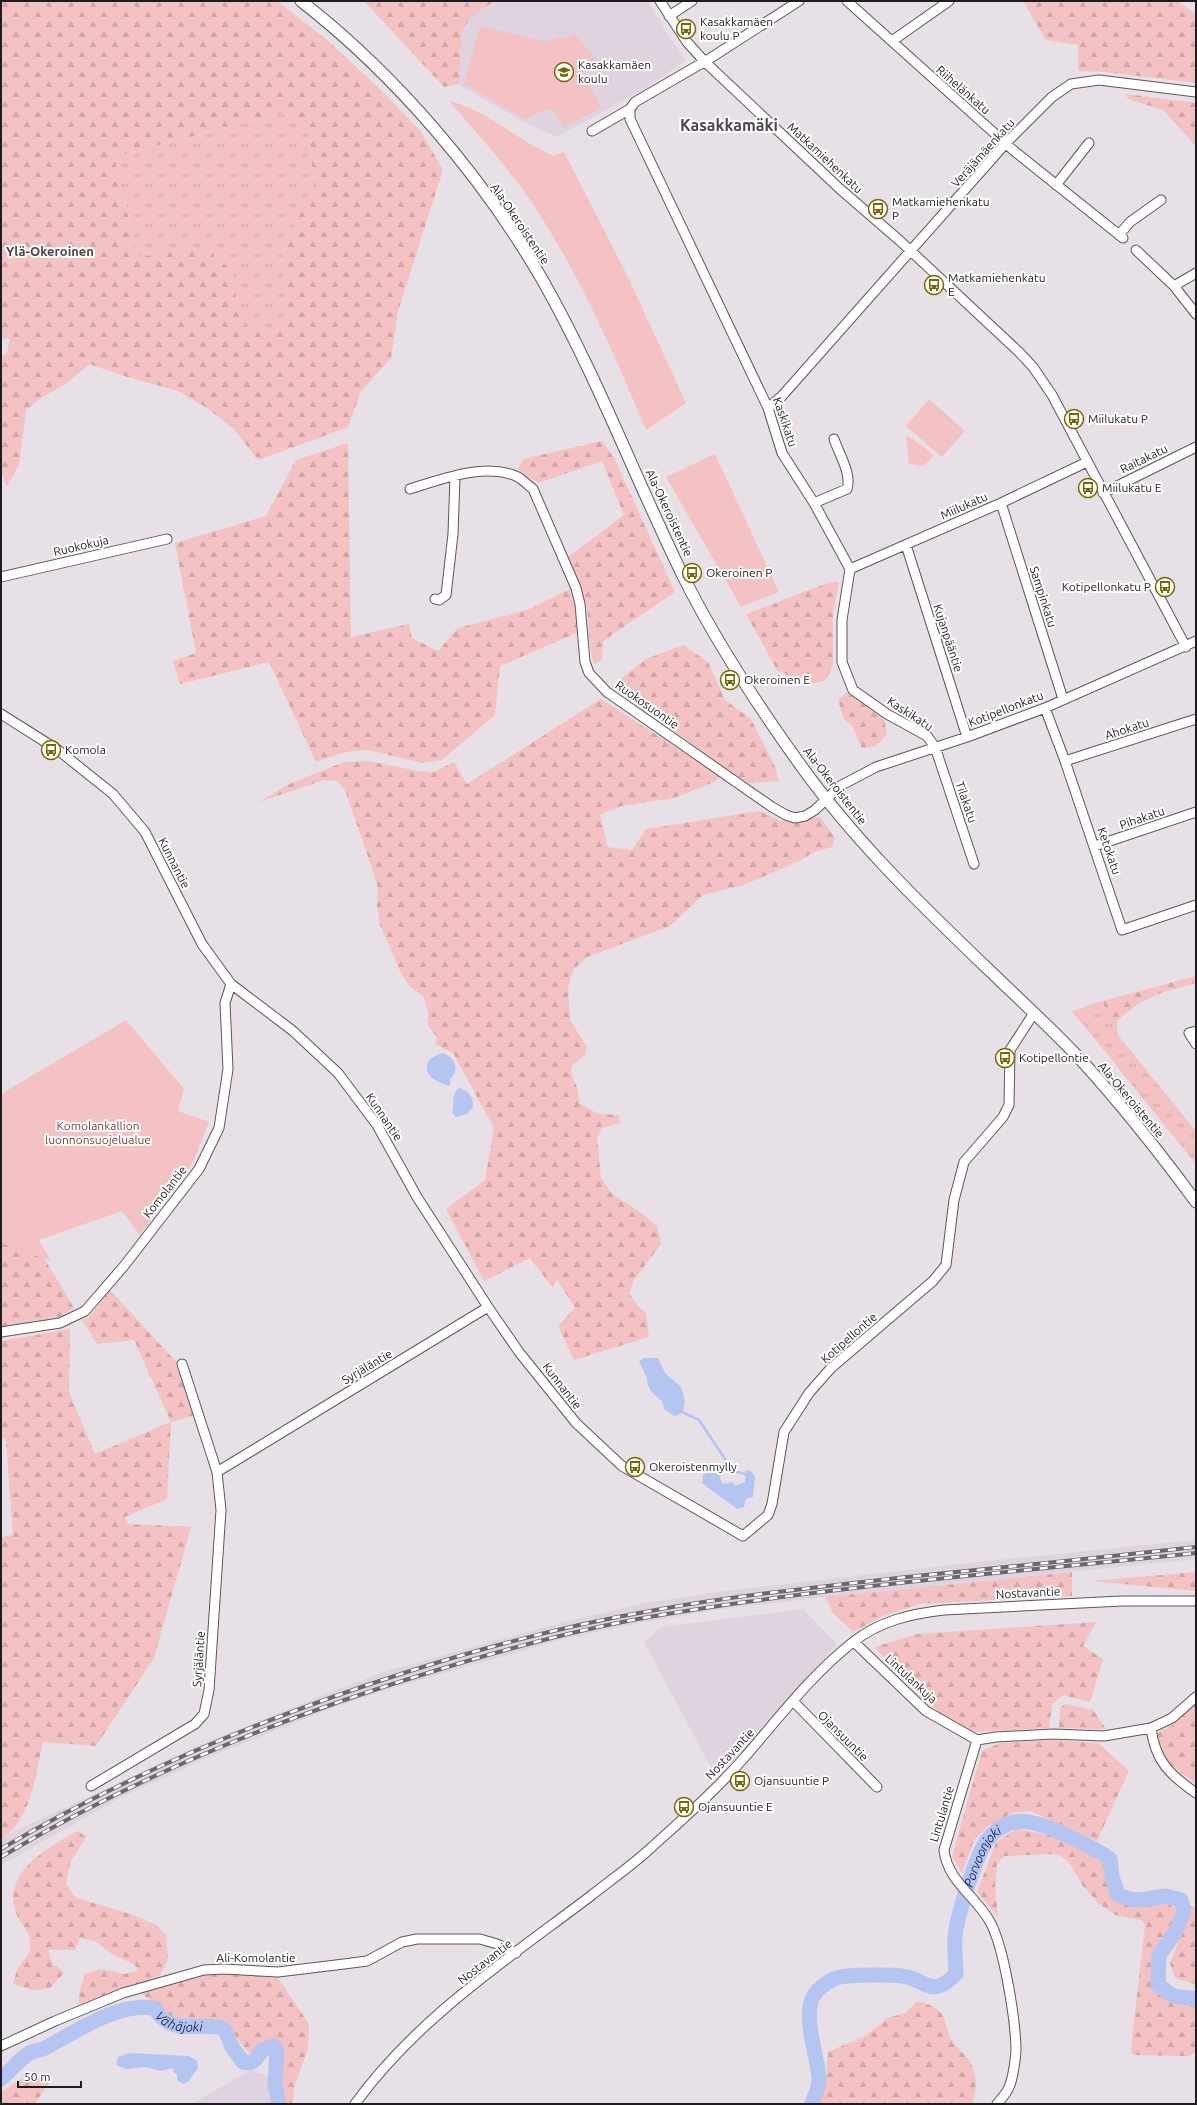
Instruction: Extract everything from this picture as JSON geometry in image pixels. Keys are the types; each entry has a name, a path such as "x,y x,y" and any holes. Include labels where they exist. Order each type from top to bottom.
{"main road":[{"name":"Ala-Okeroistentie","path":"301,1 366,57 415,108 461,162 504,220 542,279 576,341 664,536 706,621 742,681 802,767 827,799 901,884 1034,1013 1091,1071 1153,1145 1196,1202"}],"street":[{"name":"Matkamiehenkatu","path":"660,1 692,49 704,61 840,189 910,251 1019,352 1033,367 1052,395 1186,647"},
{"path":"669,16 692,1"},
{"path":"592,131 630,114 635,102 704,61 799,1"},
{"name":"Riihelänkatu","path":"846,1 1006,143 1056,185 1121,236 1130,222 1161,200"},
{"path":"892,41 949,1"},
{"name":"Veräjämäenkatu","path":"768,408 782,396 1006,143 1052,98 1071,84 1099,80 1196,92"},
{"name":"Kaskikatu","path":"630,114 768,408 782,453 814,503 850,570 842,620 842,662 853,690 888,714 927,736 935,747"},
{"path":"1056,185 1089,143"},
{"path":"1136,250 1174,286 1196,314"},
{"path":"1174,286 1196,273"},
{"path":"814,503 847,489 849,483 845,467 834,439"},
{"name":"Raitakatu","path":"1103,493 1196,447"},
{"name":"Miilukatu","path":"850,570 1001,503 1087,462"},
{"name":"Ruokosuontie","path":"410,489 455,477 490,471 519,478 533,489 576,588 580,604 585,662 589,674 607,692 786,816 795,818 805,816 815,810 827,799"},
{"path":"435,598 439,600 446,595 453,534 455,477"},
{"name":"Sampinkatu","path":"1001,503 1063,699"},
{"name":"Ruokokuja","path":"1,577 167,539"},
{"name":"Kujanpääntie","path":"906,545 967,737"},
{"name":"Kotipellonkatu","path":"827,799 840,786 863,773 1045,708 1186,647 1196,641"},
{"name":"Ketokatu","path":"1045,708 1095,846 1122,930 1196,906"},
{"name":"Kunnantie","path":"1,714 58,750 113,794 145,832 202,944 231,984 293,1032 338,1073 377,1125 418,1197 488,1307 520,1352 576,1423 622,1466 743,1536"},
{"name":"Ahokatu","path":"1065,761 1196,719"},
{"name":"Tilakatu","path":"935,747 974,864"},
{"name":"Pihakatu","path":"1095,846 1196,812"},
{"name":"Komolantie","path":"1,1332 60,1323 85,1311 124,1266 199,1169 219,1128 228,1069 225,1003 231,984"},
{"name":"Kotipellontie","path":"743,1536 768,1515 772,1504 784,1432 809,1393 831,1368 933,1281 946,1265 954,1200 964,1162 1003,1117 1009,1105 1010,1050 1034,1013"},
{"path":"1196,1032 1189,1033 1196,1044"},
{"name":"Syrjäläntie","path":"217,1472 488,1307"},
{"name":"Syrjäläntie","path":"91,1786 195,1724 204,1714 209,1690 221,1510 217,1472 182,1364"},
{"name":"Nostavantie","path":"355,2104 392,2058 438,2014 645,1854 741,1761 830,1661 872,1630 893,1620 918,1613 944,1610 1122,1601 1196,1601"},
{"name":"Lintulankuja","path":"854,1642 926,1711 977,1740"},
{"path":"977,1740 996,1737 1053,1734 1104,1736 1151,1728 1172,1718 1196,1698"},
{"name":"Ojansuuntie","path":"793,1701 877,1788"},
{"path":"1151,1728 1153,1745 1160,1760 1176,1778 1196,1793"},
{"name":"Lintulantie","path":"977,1740 944,1850 945,1862 958,1882 989,1920 998,1942 1009,1992 1016,2049 1009,2087 997,2104"},
{"name":"Ali-Komolantie","path":"1,2046 55,2021 123,1993 204,1970 224,1968 283,1971 344,1964 367,1960 402,1942 418,1939 480,1939 498,1944 516,1953"}],"shaded area":[{"name":"Kasakkamäen koulu","path":"495,1 648,1 668,35 686,60 646,88 557,137 524,122 459,85 462,29 476,13"},
{"path":"1196,1540 1196,1559 721,1609 644,1622 564,1639 396,1687 335,1707 200,1761 120,1798 1,1865 1,1839 197,1746 328,1693 390,1670 560,1623 645,1603 717,1592 968,1563"},
{"path":"803,1609 837,1644 716,1777 644,1642 661,1627"},
{"path":"250,2070 269,2076 276,2104 192,2104"}],"green space":[{"path":"1,1 277,1 326,39 388,97 421,132 443,170 398,311 391,358 361,391 348,427 258,460 234,429 207,408 178,391 124,376 89,364 66,384 41,398 26,410 19,465 7,486 1,471 1,358 7,352 10,339 1,338","holes":["282,113 309,127 314,190 283,241 287,329 253,332 240,321 232,269 215,258 211,246 138,257 114,157"]},
{"path":"364,1 495,1 476,13 462,29 459,84 444,87"},
{"path":"1023,1 1177,1 1196,14 1196,83 1105,72 1078,71 1078,45 1046,40"},
{"path":"480,26 546,42 560,36 565,39 574,33 599,63 582,73 602,108 564,127 552,109 540,112 526,119 464,84"},
{"path":"1126,94 1196,103 1196,146 1163,110 1128,99"},
{"path":"449,101 476,111 541,150 554,156 564,152 628,277 686,403 646,430 594,312 564,255 530,200 511,174"},
{"path":"283,113 309,127 314,190 283,241 287,329 252,332 240,321 232,269 215,258 211,246 138,257 114,157"},
{"path":"929,399 965,431 942,457 906,426"},
{"path":"909,436 934,455 923,466 909,464 906,437"},
{"path":"602,441 614,458 675,592 603,641 602,660 594,664 590,646 587,609 568,557 624,515 602,461 538,483 518,469 523,459"},
{"path":"348,443 351,637 409,624 412,638 438,651 458,628 527,610 570,589 575,604 577,633 500,666 495,715 442,760 422,763 368,750 345,752 316,762 269,662 180,684 173,661 196,653 175,543 266,516 296,460"},
{"path":"715,454 779,592 741,607 666,477"},
{"path":"830,582 839,582 833,614 833,665 826,680 809,685 777,670 746,614"},
{"path":"683,645 708,662 725,700 751,719 775,767 779,781 749,783 733,774 623,693 618,681 646,659"},
{"path":"847,692 884,719 887,734 876,746 862,748 852,726 844,720 838,700"},
{"path":"601,699 720,776 714,782 674,798 621,806 600,815 608,847 632,850 646,829 759,811 781,821 820,817 835,838 832,847 814,852 799,861 744,885 703,895 670,926 587,957 573,970 568,988 570,1020 587,1047 585,1055 572,1065 571,1073 577,1087 580,1104 598,1114 619,1115 620,1123 602,1128 597,1138 601,1178 612,1194 640,1212 657,1226 661,1244 634,1280 629,1293 637,1305 646,1313 649,1337 574,1360 558,1326 575,1308 557,1279 552,1287 530,1258 484,1281 446,1209 485,1180 494,1128 453,1053 435,1044 437,1037 428,1026 428,1012 423,996 410,987 401,973 380,925 377,906 378,889 345,790 338,781 324,780 259,802 289,784 344,762 368,761 418,771 434,772 454,762 467,784"},
{"path":"1196,976 1196,983 1154,996 1127,1012 1117,1021 1117,1034 1102,1001"},
{"path":"1102,1001 1117,1034 1196,1131 1196,1164 1072,1011"},
{"name":"Komolankallion luonnonsuojelualue","path":"126,1020 184,1089 178,1111 209,1122 193,1162 140,1235 122,1211 39,1240 51,1261 1,1243 1,1094"},
{"path":"1,1186 74,1308 59,1317 1,1327"},
{"path":"110,1290 180,1366 195,1415 171,1422 134,1340 97,1344 82,1320 90,1316"},
{"path":"70,1329 69,1392 95,1454 171,1422 167,1499 125,1517 128,1524 191,1527 154,1658 96,1746 43,1742 31,1796 26,1809 20,1820 11,1831 1,1839 1,1537 13,1535 6,1440 1,1437 1,1341"},
{"path":"1072,1572 1072,1596 920,1604 883,1616 853,1632 833,1613 825,1597"},
{"path":"1196,1572 1196,1591 1091,1581"},
{"path":"1096,1622 1083,1646 1103,1659 1090,1702 1063,1695 1052,1704 1049,1728 975,1732 940,1714 874,1647 917,1634"},
{"path":"1065,1704 1093,1710 1106,1729 1059,1728 1060,1708"},
{"path":"1196,1704 1196,1784 1164,1759 1156,1734 1172,1725"},
{"path":"1054,1740 1098,1743 1129,1771 1097,1841 1030,1811 1012,1813 987,1827 974,1840 962,1873 952,1856 982,1751 1000,1743"},
{"path":"1017,1829 1055,1836 1104,1863 1104,1874 1114,1899 1130,1906 1165,1901 1178,1911 1157,1951 1154,1992 1166,1998 1196,2004 1196,2052 1188,2056 1133,2055 1131,2049 1145,1925 1141,1920 1115,1915 1099,1904 1083,1886 1069,1862 1058,1854 1004,1856 997,1864 995,1887 998,1916 977,1892 996,1842"},
{"path":"78,1831 86,1837 70,1863 66,1884 76,1898 131,1914 156,1925 166,1935 168,1959 160,1975 140,1985 78,2006 80,1990 85,1974 100,1969 124,1974 138,1971 135,1965 112,1954 95,1941 80,1938 75,1950 48,1950 53,1965 58,1966 64,1973 49,1989 32,1990 13,1984 19,1967 27,1957 30,1942 28,1933 16,1913 13,1898 15,1885 21,1873 30,1863 54,1845"},
{"path":"1189,1905 1196,1908 1195,1984 1175,1978 1170,1963 1187,1921"},
{"path":"225,1972 276,1975 309,2024 308,2049 294,2087 293,2104 285,2104 281,2088 279,2048 270,2043 253,2057 225,2025 170,2017 161,2007 140,1993 207,1974"},
{"path":"918,2001 937,2009 941,2013 950,2037 971,2064 976,2081 972,2104 817,2104 826,2077 828,2052 865,2036 888,2018 905,2013"},
{"path":"26,2076 50,2081 35,2104 1,2104 1,2092"}],"water":[{"path":"443,1053 451,1058 456,1068 453,1076 449,1080 451,1083 449,1086 432,1078 428,1074 427,1069 428,1062 434,1056"},
{"path":"459,1088 470,1094 473,1107 467,1114 456,1117 452,1113 454,1096"},
{"path":"644,1358 658,1358 665,1373 680,1386 685,1401 683,1411 680,1414 674,1416 664,1409 662,1401 652,1393 639,1361"},
{"path":"716,1468 721,1468 720,1478 723,1484 733,1482 735,1486 745,1482 746,1470 751,1471 755,1477 753,1497 746,1499 744,1507 737,1509 702,1483 703,1475"},
{"path":"129,2053 189,2056 197,2061 198,2068 188,2082 183,2084 177,2080 177,2074 174,2073 173,2068 161,2071 146,2067 126,2069 116,2065 118,2057"}],"waterway":[{"path":"682,1412 699,1420 733,1471 745,1474"},
{"name":"Porvoonjoki","path":"812,2104 818,2088 819,2078 809,2021 812,1999 817,1991 834,1979 852,1976 897,1975 934,1987 940,1986 947,1982 956,1974 956,1928 962,1904 975,1866 988,1839 1000,1828 1010,1823 1022,1821 1043,1825 1105,1855 1110,1859 1112,1876 1118,1895 1130,1899 1140,1900 1166,1896 1181,1900 1184,1911 1175,1933 1159,1955 1158,1985 1173,1996 1196,1999"},
{"name":"Vähäjoki","path":"1,2079 30,2053 41,2050 98,2020 126,2009 140,2007 154,2008 169,2023 177,2026 212,2026 222,2028 226,2032 232,2047 243,2062 253,2062 262,2050 273,2046 277,2051 275,2084 279,2104"}],"railway":[{"path":"1,1849 98,1796 199,1749 250,1728 354,1689 527,1637 589,1623 683,1605 749,1596 916,1576 1196,1547"},
{"path":"1,1857 104,1801 210,1751 265,1729 375,1690 539,1641 621,1622 717,1606 922,1580 1196,1553"}],"place":[{"name":"Kasakkamäen koulu P","path":"686,29"},
{"name":"Kasakkamäen koulu","path":"564,72"},
{"name":"Matkamiehenkatu P","path":"878,209"},
{"name":"Matkamiehenkatu E","path":"934,285"},
{"name":"Miilukatu P","path":"1074,419"},
{"name":"Miilukatu E","path":"1088,488"},
{"name":"Okeroinen P","path":"692,573"},
{"name":"Kotipellonkatu P","path":"1165,587"},
{"name":"Okeroinen E","path":"730,680"},
{"name":"Komola","path":"51,750"},
{"name":"Kotipellontie","path":"1005,1058"},
{"name":"Okeroistenmylly","path":"635,1467"},
{"name":"Ojansuuntie P","path":"740,1781"},
{"name":"Ojansuuntie E","path":"684,1807"}],"district":[{"name":"Kasakkamäki","path":"729,125"},
{"name":"Ylä-Okeroinen","path":"50,251"}]}
